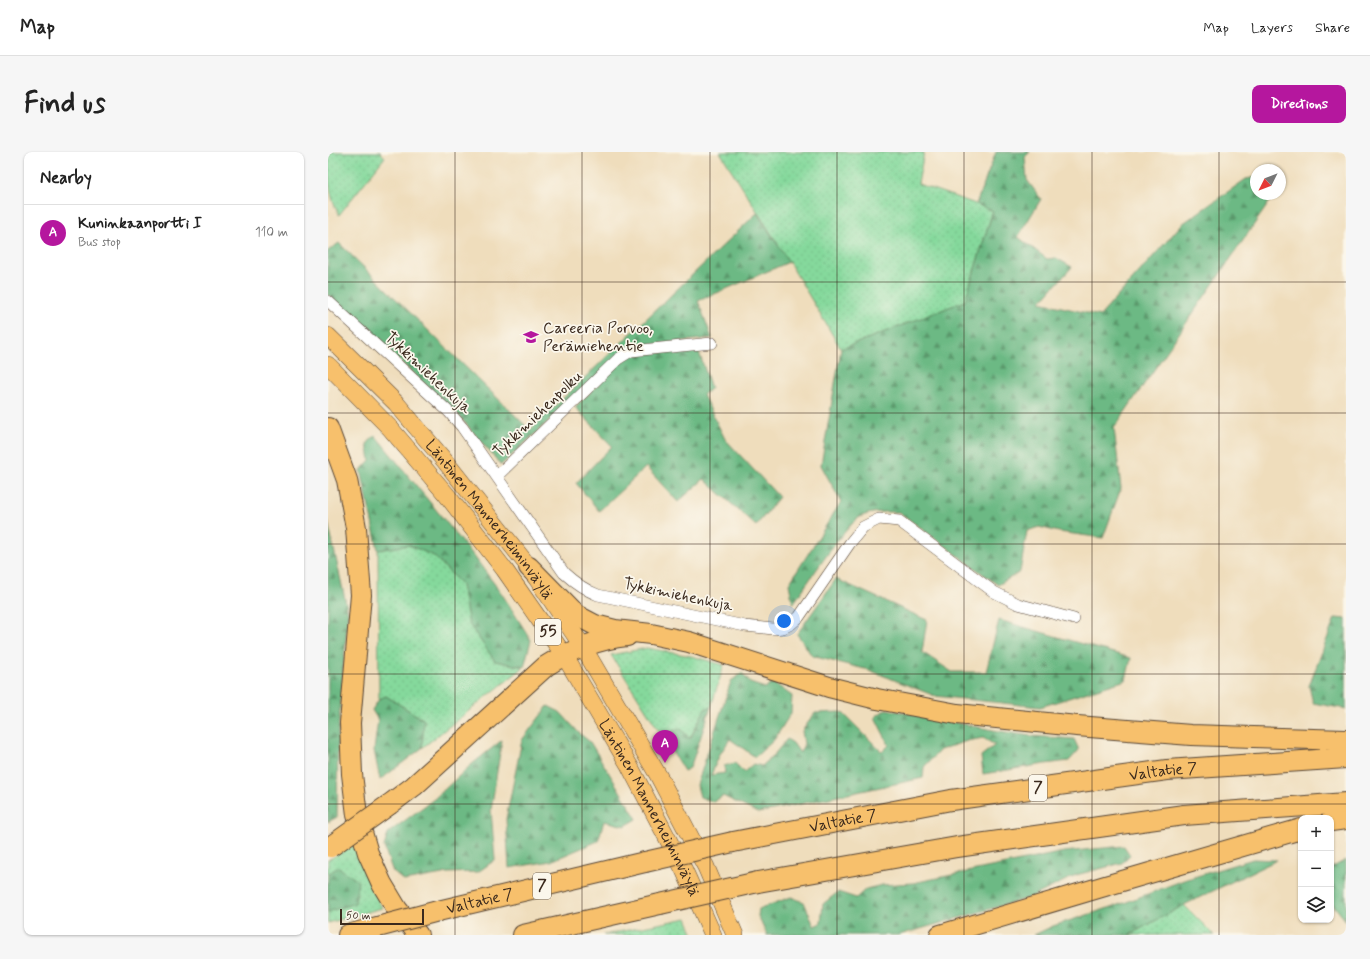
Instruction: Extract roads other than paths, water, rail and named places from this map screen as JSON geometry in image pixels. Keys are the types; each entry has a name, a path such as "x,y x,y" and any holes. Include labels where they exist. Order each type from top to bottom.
{"highway":[{"path":"328,428 347,480 356,528 361,595 350,723 352,774 357,815 368,853 382,884 397,909 418,935"},
{"path":"529,567 576,615 595,625 614,630 651,634 689,642 829,687 877,699 958,714 1077,726 1191,735 1346,740"},
{"path":"329,848 414,786 546,666 564,655 583,647 606,640 651,634"},
{"name":"Valtatie 7","path":"348,935 438,911 733,842 951,800 1167,770 1346,758"},
{"path":"523,935 758,882 957,847 1184,815 1346,803"},
{"path":"1334,821 1346,819"},
{"path":"940,935 1298,830"},
{"path":"983,935 1105,886"}],"main road":[{"name":"Läntinen Mannerheiminväylä","path":"328,336 396,403 444,460 529,567 583,647 661,781 706,867 735,935"},
{"name":"Läntinen Mannerheiminväylä","path":"328,365 390,428 446,494 504,569 564,655 629,765 684,870 713,935"}],"street":[{"name":"Tykkimiehenkuja","path":"328,301 449,412 462,427 564,573 576,584 587,591 598,595 745,626 773,629 783,628 791,624 799,617 850,543 863,527 879,519 898,521 994,592 1018,604 1074,620"},
{"name":"Tykkimiehenpolku","path":"497,476 618,359 631,351 712,343"}],"place":[{"name":"Careeria Porvoo, Perämiehentie","path":"531,337"},
{"name":"Kuninkaanportti I","path":"665,763"}]}
